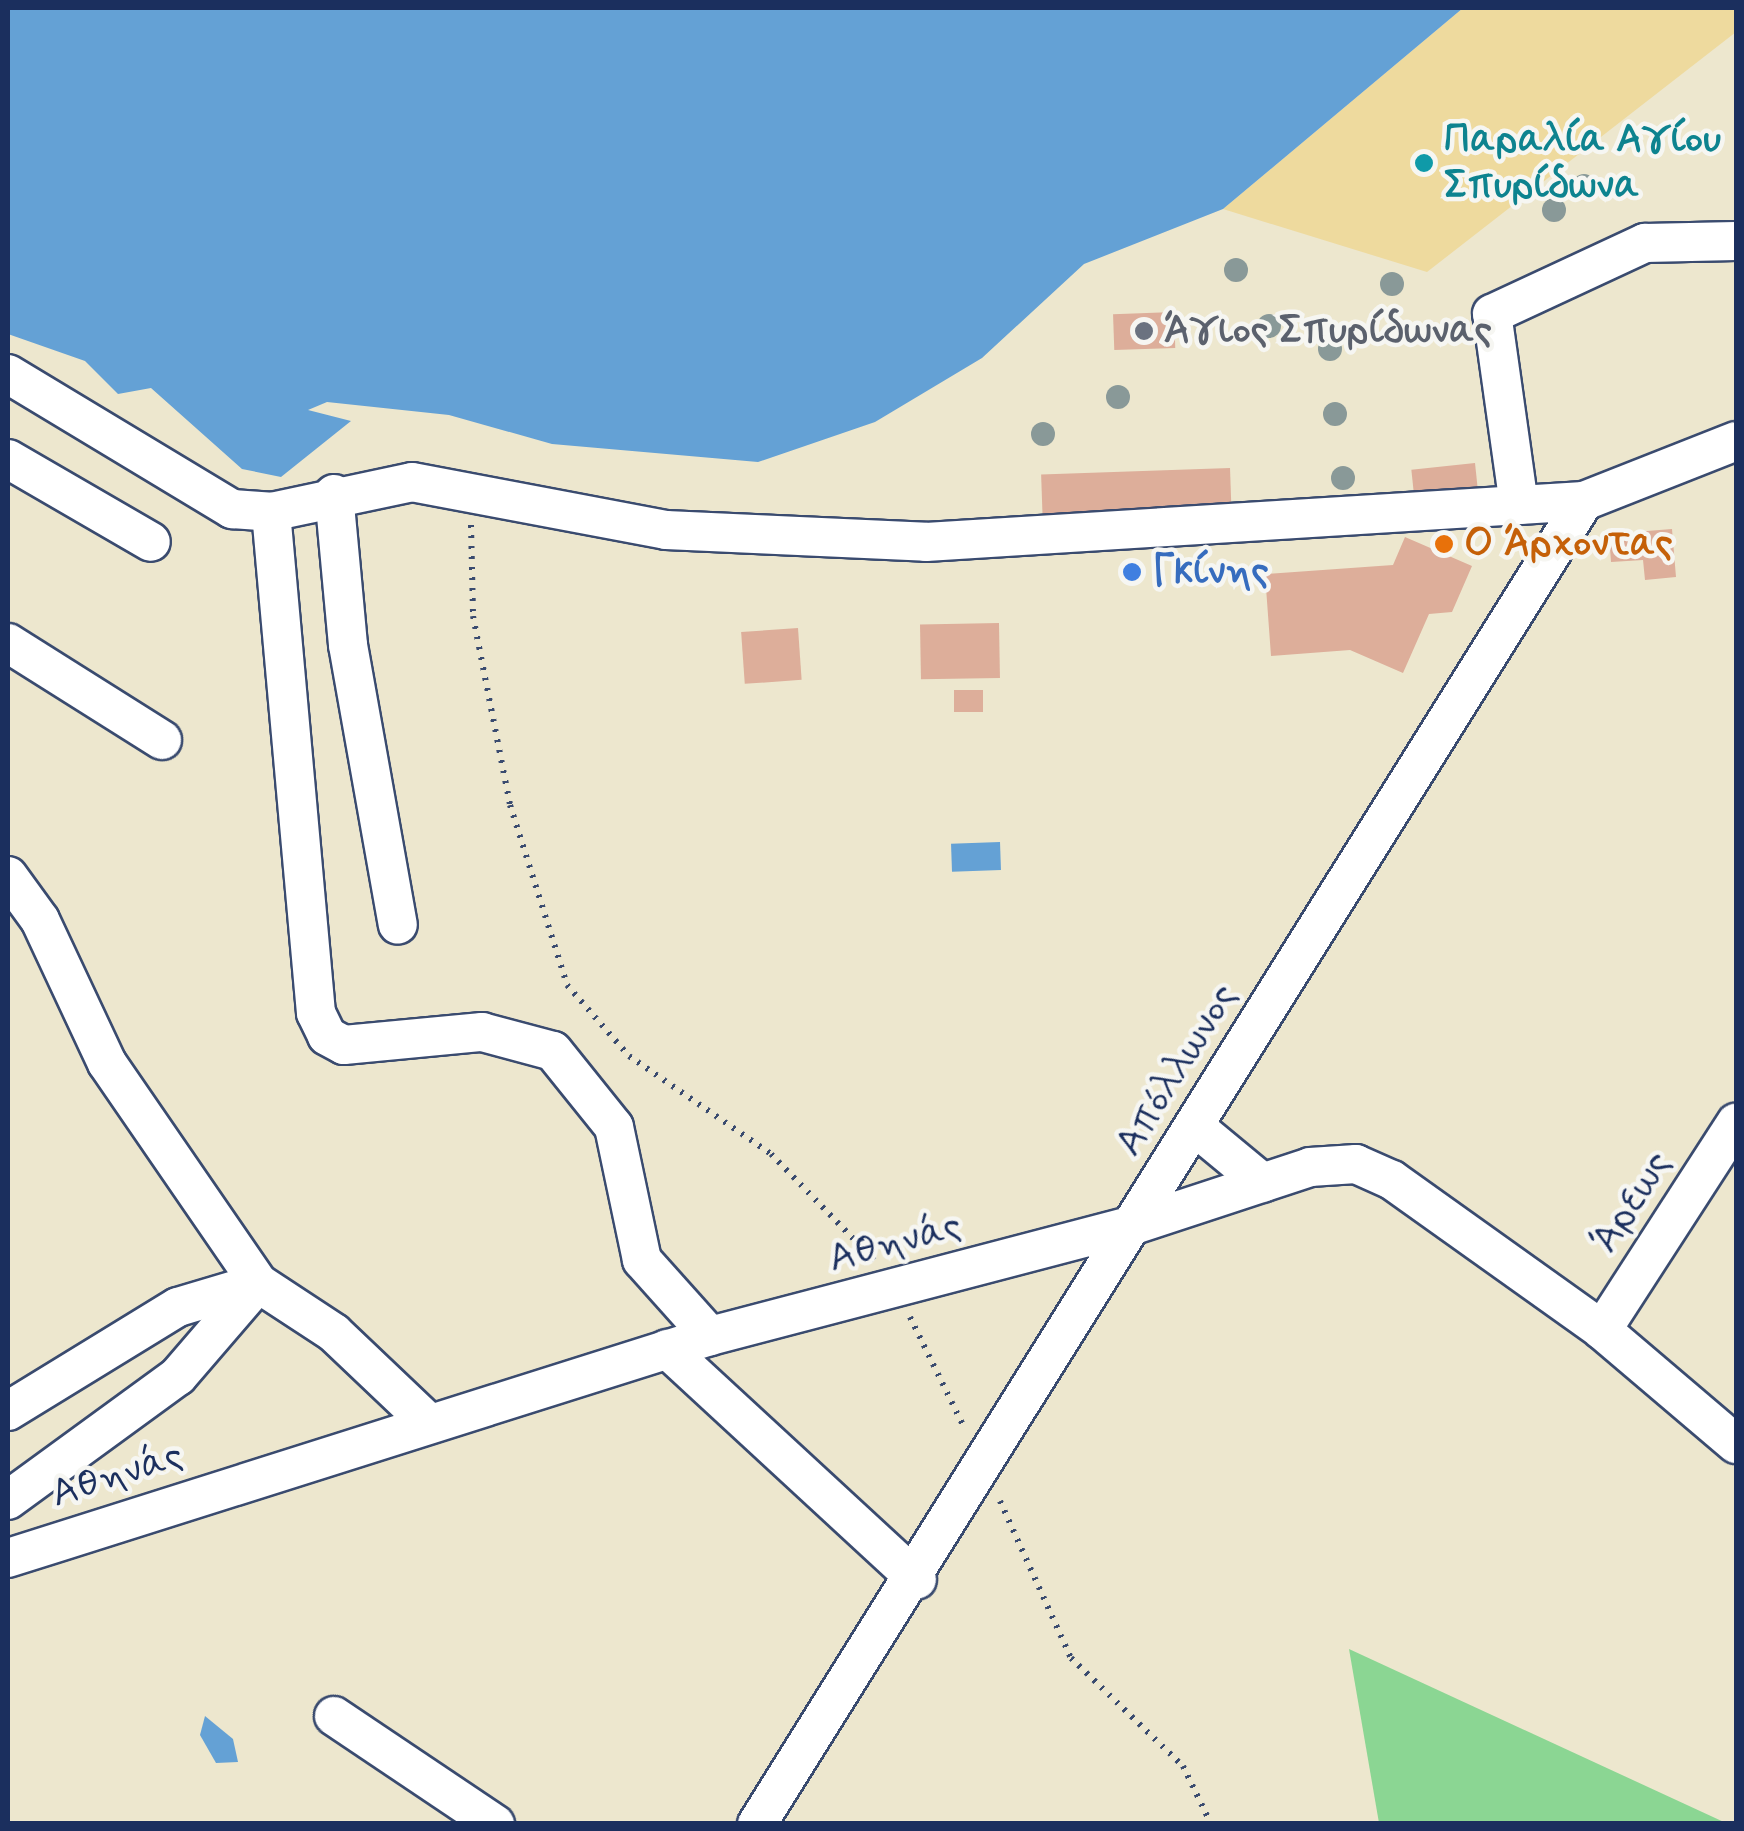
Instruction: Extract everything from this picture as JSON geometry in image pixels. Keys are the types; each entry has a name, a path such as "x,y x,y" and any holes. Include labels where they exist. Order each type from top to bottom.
{"street":[{"path":"1519,505 1492,314 1646,243 1736,241"},
{"path":"8,374 232,509 271,512 334,494 412,482 470,489 666,530 926,542 1584,501 1736,441"},
{"path":"8,459 151,542"},
{"path":"334,494 351,663 398,925"},
{"name":"Απόλλωνος","path":"757,1824 917,1580 1194,1126 1584,501"},
{"path":"271,512 316,1013 326,1036 344,1044 482,1032 553,1051 614,1127 642,1260 710,1336"},
{"path":"8,643 162,740"},
{"path":"8,876 40,920 107,1063 258,1283 334,1333 429,1423"},
{"name":"Άρεως","path":"1602,1330 1736,1122"},
{"path":"1194,1126 1263,1183"},
{"name":"Αθηνάς","path":"8,1558 710,1336 898,1290 1134,1225 1263,1183 1356,1164 1392,1180 1602,1330 1736,1444"},
{"path":"8,1411 178,1307 258,1283"},
{"path":"8,1500 178,1376 258,1283"},
{"path":"667,1349 917,1580"},
{"path":"334,1716 495,1824"}],"path":[{"path":"470,489 473,616 502,768 567,985 628,1056 772,1154 898,1290 1071,1658 1182,1766 1211,1824"}],"green space":[{"path":"1349,1649 1726,1823 1379,1823"}],"sand":[{"name":"Παραλία Αγίου Σπυρίδωνα","path":"1463,8 1736,8 1736,32 1427,272 1223,209"}],"water":[{"path":"8,8 1463,8 1223,209 1084,264 982,358 875,422 758,462 552,444 449,415 327,402 308,410 351,421 281,477 242,469 151,388 118,394 85,361 8,334"},
{"path":"1000,842 1001,870 952,872 951,844"},
{"path":"205,1716 233,1739 238,1762 216,1763 200,1735"}],"building":[{"name":"Άγιος Σπυρίδωνας","path":"1174,312 1175,348 1114,350 1113,314"},
{"path":"1475,463 1478,491 1414,498 1411,470"},
{"path":"1230,468 1232,519 1043,526 1041,475"},
{"path":"1672,529 1676,577 1645,580 1643,560 1611,562 1609,534"},
{"path":"1405,537 1472,566 1452,612 1429,614 1403,673 1350,650 1271,656 1265,574 1393,565"},
{"path":"999,623 1000,678 921,679 920,624"},
{"path":"798,628 802,680 745,684 741,632"},
{"path":"954,690 983,690 983,712 954,712"}],"place":[{"name":"Παραλία Αγίου Σπυρίδωνα","path":"1424,163"},
{"name":"Άγιος Σπυρίδωνας","path":"1144,331"},
{"name":"Ο Άρχοντας","path":"1444,544"},
{"name":"Γκίνης","path":"1132,572"}]}
